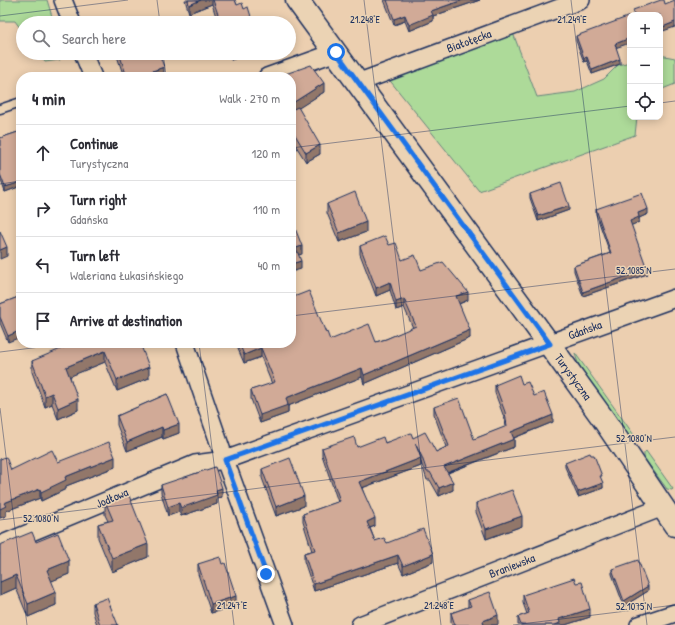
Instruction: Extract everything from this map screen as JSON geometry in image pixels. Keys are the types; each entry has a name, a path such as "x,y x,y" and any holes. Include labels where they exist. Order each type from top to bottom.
{"street":[{"path":"63,0 69,16"},
{"name":"Turystyczna","path":"297,0 550,344 669,516"},
{"name":"Białołęcka","path":"357,83 581,0"},
{"path":"281,72 336,52"},
{"path":"86,60 90,72"},
{"name":"Gdańska","path":"225,460 675,298"},
{"path":"187,348 225,460 285,625"},
{"name":"Jodłowa","path":"0,545 195,464 225,460"},
{"name":"Braniewska","path":"360,625 669,516"},
{"path":"639,625 675,613"}],"lane":[{"path":"0,109 16,104"}],"green space":[{"path":"0,0 47,0 52,16 16,16 16,22 15,21 0,21"},
{"path":"513,33 537,97 575,92 604,79 618,65 627,63 627,120 637,120 635,135 479,191 387,77"},
{"path":"663,56 675,58 675,84 663,89"},
{"path":"43,60 60,60 45,62"},
{"path":"575,353 639,442 638,443 633,443 600,399 578,363"},
{"path":"646,451 673,489 672,490 667,489 644,458 644,453"}],"building":[{"path":"188,0 201,0 189,5"},
{"path":"213,0 235,0 237,5 242,3 244,9 248,7 251,16 219,16"},
{"path":"387,0 463,0 431,11 433,15 409,25 405,15 394,19"},
{"path":"661,0 664,0 665,4 675,0 675,22 663,27 663,12 634,12 633,10"},
{"path":"627,17 627,39 615,44 620,59 592,70 587,57 584,58 576,36"},
{"path":"121,60 162,60 164,67 150,72 125,72"},
{"path":"311,65 324,83 296,101 296,72 291,72"},
{"path":"298,107 320,145 306,153 296,136 296,108"},
{"path":"16,133 16,184 5,187 0,174 0,138"},
{"path":"561,183 569,206 538,216 530,194"},
{"path":"355,192 366,222 339,233 327,204"},
{"path":"642,193 648,209 638,213 639,217 630,221 647,269 583,292 574,266 611,253 596,209"},
{"path":"0,231 7,247 0,250"},
{"path":"296,231 302,246 296,248"},
{"path":"385,236 389,245 396,243 402,260 415,255 421,270 443,262 468,292 456,296 470,330 364,375 362,368 286,398 288,405 260,415 251,390 275,382 261,348 296,348 296,296 309,291 330,340 369,324 376,342 416,326 404,299 396,302 390,282 376,288 360,246"},
{"path":"296,248 301,261 296,262"},
{"path":"16,298 16,332 8,336 0,317 0,304"},
{"path":"63,348 142,348 149,367 117,380 105,351 66,367 78,399 58,408 52,393 45,396 32,361"},
{"path":"241,348 261,348 244,355"},
{"path":"519,375 522,384 528,382 534,396 544,392 553,415 511,432 514,439 444,467 453,482 439,488 430,472 427,472 415,443 421,458 359,482 375,518 367,522 375,541 384,538 387,543 423,529 433,554 403,566 398,555 314,584 304,553 315,550 303,514 340,501 322,448 354,437 357,447 383,437 385,443 411,433 413,438 425,432 436,452 449,446 434,407 459,398 474,439 507,426 505,412 495,385"},
{"path":"167,394 179,424 163,430 162,427 127,442 117,416"},
{"path":"109,442 115,457 65,477 66,480 41,492 40,489 4,503 6,506 0,509 0,459 6,457 11,470 52,450 58,462"},
{"path":"590,453 591,455 594,455 603,483 578,492 565,463"},
{"path":"290,458 304,496 276,507 262,469"},
{"path":"215,467 222,488 216,490 217,495 181,508 179,503 168,507 161,485"},
{"path":"512,490 522,516 486,529 476,503"},
{"path":"128,493 148,544 112,558 98,524 113,520 105,501"},
{"path":"32,532 36,542 58,533 69,561 47,570 56,592 28,604 16,575 0,582 0,545"},
{"path":"220,557 222,564 225,563 236,596 211,604 198,564"},
{"path":"638,560 648,586 624,601 612,569"},
{"path":"574,578 576,583 582,582 590,609 559,619 560,623 555,625 521,625 518,617 529,613 523,595"},
{"path":"490,592 498,615 483,621 484,625 455,625 451,613 471,606 468,600"},
{"path":"107,598 118,625 100,625 93,603"}],"route":[{"path":"266,574 225,460 550,344 376,109 336,52"}]}
